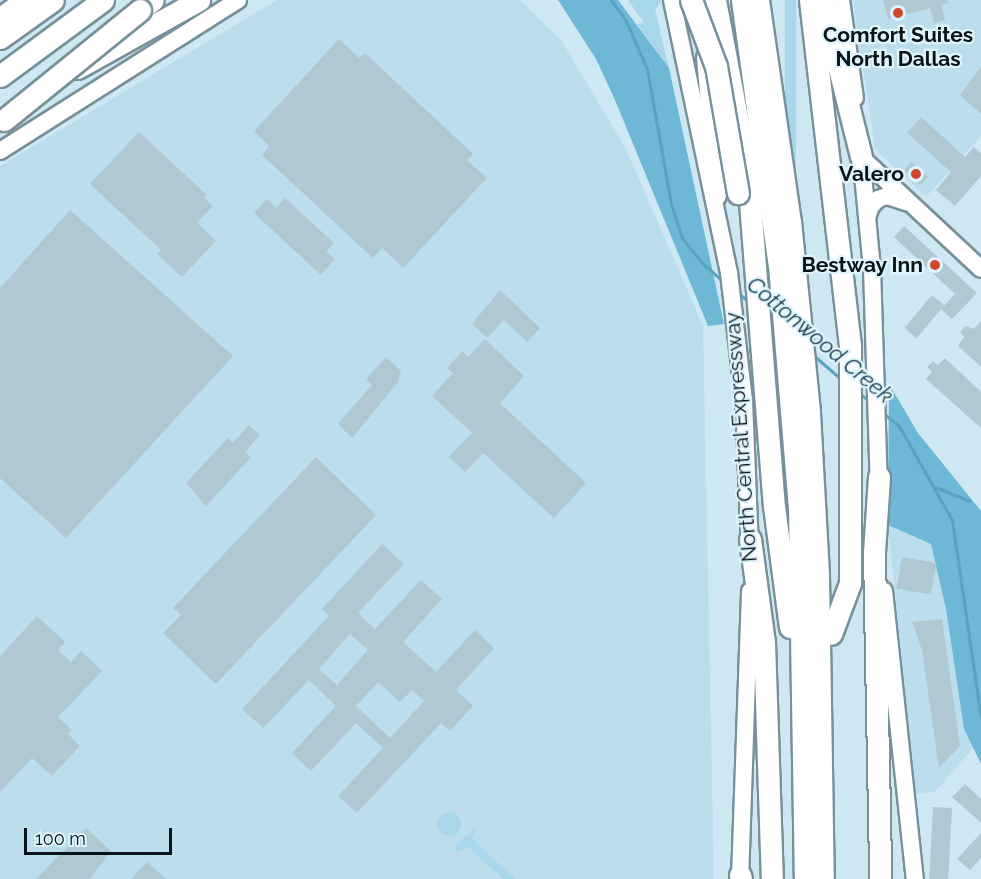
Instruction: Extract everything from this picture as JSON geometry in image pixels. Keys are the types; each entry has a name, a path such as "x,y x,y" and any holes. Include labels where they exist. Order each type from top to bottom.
{"highway":[{"path":"0,18 26,0"},
{"path":"0,38 53,0"},
{"path":"0,76 103,0"},
{"path":"2,117 153,0"},
{"path":"2,117 181,0"},
{"path":"2,117 199,0"},
{"path":"691,0 708,37 720,81 763,366"},
{"path":"702,0 717,172 715,195"},
{"path":"715,0 748,177 774,506 803,698"},
{"path":"742,0 779,266 799,506 806,879"},
{"path":"758,0 790,221 809,413 818,574 823,879"},
{"path":"771,0 810,292 821,422 831,634 837,879"},
{"path":"810,0 849,324 850,583 831,634"},
{"path":"822,0 861,157"},
{"path":"879,477 874,553 880,879"},
{"path":"750,539 764,642 772,879"}],"main road":[{"path":"0,151 238,0"},
{"name":"North Central Expressway","path":"672,0 715,195 739,346 750,539 740,878"},
{"path":"841,0 867,219 875,328 886,622 915,879"},
{"path":"2,117 21,127 38,127"},
{"path":"861,157 981,269"},
{"path":"867,219 871,206 878,199 887,196 909,203"}],"shaded area":[{"path":"277,0 520,0 561,40 625,147 703,326 714,879 0,879 0,166"},
{"path":"558,0 618,0 669,68 724,324 708,326 615,100 596,59"},
{"path":"628,0 662,0 655,10 669,68 637,24 644,23"},
{"path":"785,0 796,0 796,310 785,310"},
{"path":"853,0 981,0 981,136 926,197 875,149"},
{"path":"889,384 918,433 981,511 981,764 964,729 946,609 931,544 888,525"},
{"path":"888,525 931,544 946,609 964,729 973,748 935,792 916,794"},
{"path":"449,812 457,816 461,824 457,832 449,836 441,832 437,824 441,816"},
{"path":"476,828 472,839 515,879 503,879 467,846 460,852 456,851 456,845"}],"building":[{"name":"Comfort Suites North Dallas","path":"883,0 948,0 948,3 941,5 945,20 934,23 930,8 888,19"},
{"path":"339,39 359,58 365,53 473,154 467,160 487,178 403,268 382,248 373,258 262,155 269,146 254,131"},
{"path":"981,67 981,114 960,95"},
{"path":"921,117 965,157 974,147 981,153 981,176 955,206 936,190 951,172 907,133"},
{"path":"139,132 207,195 204,198 213,206 197,223 216,241 182,277 157,254 161,250 90,184"},
{"name":"Valero","path":"912,162 928,177 921,185 904,170"},
{"path":"285,198 334,243 326,251 335,259 321,275 254,213 267,199 276,208"},
{"path":"70,210 233,356 66,538 0,478 0,288"},
{"name":"Bestway Inn","path":"904,226 977,293 952,319 941,309 955,294 894,237"},
{"path":"500,290 540,328 527,342 504,320 487,338 472,324"},
{"path":"932,295 944,305 917,338 904,328"},
{"path":"981,321 981,367 958,346 964,337 960,332 966,326 974,329"},
{"path":"485,339 524,376 500,403 586,483 554,518 483,453 465,472 449,457 472,433 432,396 453,373 447,368 462,351 468,357"},
{"path":"386,357 401,371 398,382 352,438 338,424 372,385 366,379"},
{"path":"945,358 981,392 981,428 926,379 932,372 927,367 933,361 938,365"},
{"path":"249,425 260,435 245,452 251,457 206,506 186,483 228,438 233,443"},
{"path":"316,457 376,515 216,684 163,633 181,615 173,608"},
{"path":"382,544 404,564 358,613 375,629 421,580 442,599 403,642 436,672 475,630 494,648 456,690 473,706 450,731 441,723 357,813 338,796 383,748 356,723 311,771 292,753 336,706 309,680 263,728 242,709 329,616 322,609","holes":["350,634 368,650 337,685 319,669","378,682 400,702 412,690 424,701 390,738 356,706"]},
{"path":"902,557 936,563 931,595 896,589"},
{"path":"37,616 65,642 58,650 71,662 81,651 102,671 58,717 72,730 68,734 80,746 52,776 32,758 0,792 0,656"},
{"path":"942,619 960,746 939,768 922,650 912,622"},
{"path":"965,784 981,799 981,823 952,797"},
{"path":"933,807 952,808 948,879 929,879"},
{"path":"86,828 111,851 90,879 36,879"},
{"path":"981,833 981,858 970,870 957,859"},
{"path":"147,862 166,879 131,879"}],"waterway":[{"name":"Cottonwood Creek","path":"611,0 626,21 647,69 671,204 682,238 702,263 723,281"},
{"name":"Cottonwood Creek","path":"738,293 749,302"},
{"name":"Cottonwood Creek","path":"812,354 841,379"},
{"name":"Cottonwood Creek","path":"858,392 869,401"},
{"name":"Cottonwood Creek","path":"883,413 899,426 952,520 981,718"},
{"path":"935,487 969,501"}],"place":[{"name":"Comfort Suites North Dallas","path":"898,13"},
{"name":"Valero","path":"916,174"},
{"name":"Bestway Inn","path":"935,265"}]}
